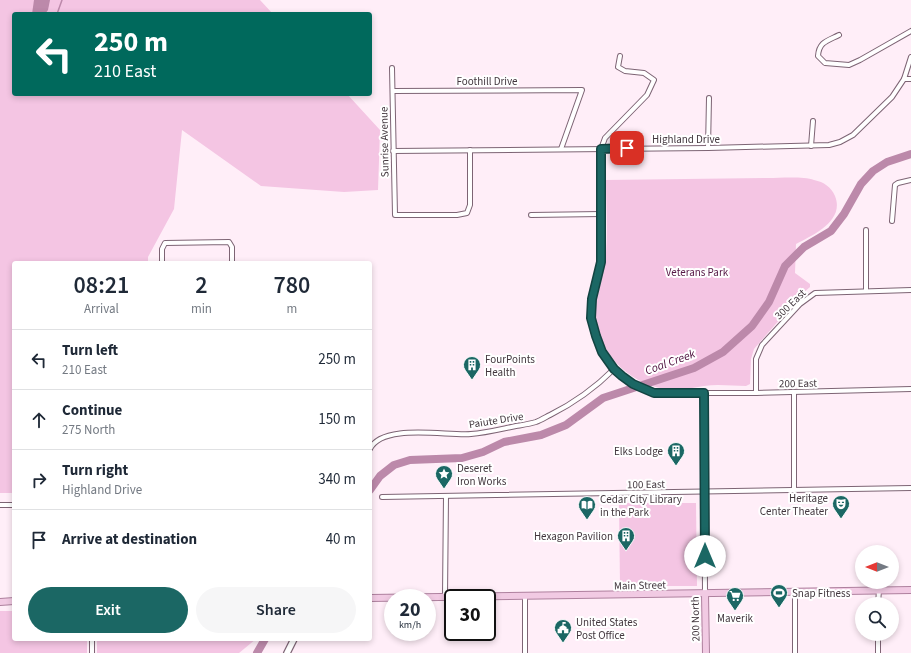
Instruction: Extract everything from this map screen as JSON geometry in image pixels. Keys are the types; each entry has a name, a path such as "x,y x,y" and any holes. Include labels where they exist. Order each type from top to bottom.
{"main road":[{"name":"Main Street","path":"496,596 911,590"},
{"name":"200 North","path":"705,594 706,653"},
{"name":"Main Street","path":"372,598 444,597"},
{"path":"0,602 12,601"},
{"path":"287,653 293,641"}],"street":[{"path":"839,35 823,43 818,49 818,56 826,63 849,65 911,31"},
{"path":"614,369 602,352 591,318 592,299 601,262 601,149 605,138 647,95 654,80 644,73 625,71 618,67 620,56"},
{"name":"Highland Drive","path":"393,151 708,148 829,145 840,142 853,135 892,97 904,79 911,57"},
{"name":"Sunrise Avenue","path":"392,68 393,151 396,215 467,214 470,205 470,150"},
{"path":"904,79 911,79"},
{"name":"Foothill Drive","path":"393,91 582,90 561,149"},
{"path":"708,148 710,98"},
{"path":"811,146 813,121"},
{"path":"892,221 895,185 911,180"},
{"path":"531,215 601,214"},
{"path":"866,230 866,292"},
{"path":"162,261 162,249 165,243 228,242 232,247 232,261"},
{"name":"300 East","path":"756,393 756,359 762,345 800,304 815,293 911,290"},
{"name":"200 East","path":"614,369 633,384 654,393 756,393 911,389"},
{"name":"Paiute Drive","path":"372,444 385,436 402,432 471,434 495,431 537,422 562,409 595,387 614,369"},
{"path":"794,392 794,490"},
{"name":"200 North","path":"704,393 705,594"},
{"name":"100 East","path":"382,497 911,488"},
{"path":"445,589 446,496"},
{"path":"0,505 12,505"},
{"path":"878,597 879,590"},
{"path":"795,592 795,653"},
{"path":"525,596 525,653"},
{"path":"92,641 92,653"},
{"path":"878,641 878,653"}],"green space":[{"path":"0,0 260,0 271,12 12,12 12,96 349,96 380,130 378,190 344,192 261,186 182,130 174,209 148,257 148,261 12,261 12,493 0,493"},
{"name":"Veterans Park","path":"804,178 827,185 835,196 837,205 836,213 826,226 796,244 795,273 810,284 810,287 802,294 754,349 751,359 750,384 746,386 715,385 670,390 638,380 626,372 615,362 607,350 600,338 596,324 595,302 606,253 606,180"},
{"path":"619,503 696,503 697,586 620,586"},
{"path":"0,611 12,611 12,641 87,641 87,653 0,653"},
{"path":"97,641 254,641 239,653 97,653"}],"shaded area":[{"path":"34,0 50,0 46,12 32,12"}],"waterway":[{"path":"58,12 62,0"},
{"name":"Coal Creek","path":"372,487 380,476 394,465 410,460 462,458 483,452 504,442 541,435 566,425 603,398 694,368 723,352 752,326 769,302 785,266 804,247 831,231 844,214 861,184 873,171 887,162 911,154"},
{"name":"Coal Creek","path":"257,653 264,641"}],"place":[{"name":"FourPoints Health","path":"472,380"},
{"name":"Elks Lodge","path":"676,466"},
{"name":"Deseret Iron Works","path":"444,489"},
{"name":"Heritage Center Theater","path":"841,519"},
{"name":"Cedar City Library in the Park","path":"587,520"},
{"name":"Hexagon Pavilion","path":"626,551"},
{"name":"Snap Fitness","path":"779,608"},
{"name":"Maverik","path":"735,611"},
{"name":"United States Post Office","path":"563,643"}],"route":[{"path":"627,148 601,149 601,262 592,299 591,318 602,352 614,369 633,384 654,393 704,393 705,556"}]}
